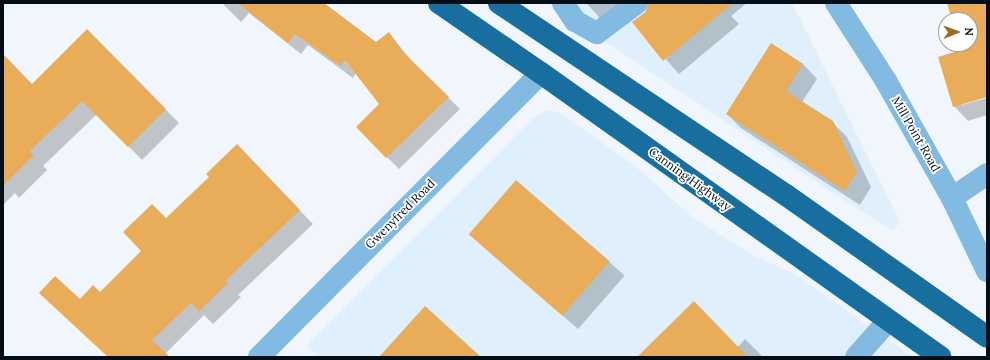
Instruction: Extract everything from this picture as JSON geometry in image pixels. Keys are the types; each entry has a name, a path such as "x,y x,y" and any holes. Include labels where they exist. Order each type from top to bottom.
{"highway":[{"name":"Canning Highway","path":"439,3 541,73 940,357"},
{"path":"499,3 805,208 987,337"}],"street":[{"path":"563,3 575,21 596,33 637,3"},
{"name":"Mill Point Road","path":"836,3 886,81 952,198 987,271"},
{"name":"Gwenyfred Road","path":"260,357 541,73"},
{"path":"952,198 987,174"},
{"path":"856,357 888,321"}],"shaded area":[{"path":"547,3 792,3 900,222 893,231"},
{"path":"546,111 559,112 634,165 691,216 754,256 795,274 913,357 319,357 307,345 532,119"}],"building":[{"path":"238,3 324,3 376,42 389,32 403,52 449,97 386,158 356,127 379,104 345,60 341,66 295,34 288,43"},
{"path":"649,3 733,3 663,61 632,22 645,13"},
{"path":"947,3 987,3 987,97 953,107 938,57 954,52 978,52 978,12 950,12"},
{"path":"87,29 166,109 128,147 82,101 30,151 34,155 3,186 3,54 32,84"},
{"path":"771,43 803,64 786,91 833,121 857,172 845,191 726,114"},
{"path":"237,144 300,210 226,280 228,283 199,311 191,303 152,340 170,357 108,357 39,293 55,276 80,299 93,285 100,292 141,251 123,232 152,204 166,218 209,177 206,174"},
{"path":"516,180 610,261 562,316 469,234"},
{"path":"694,301 748,357 637,357"},
{"path":"425,306 481,357 379,357"}]}
